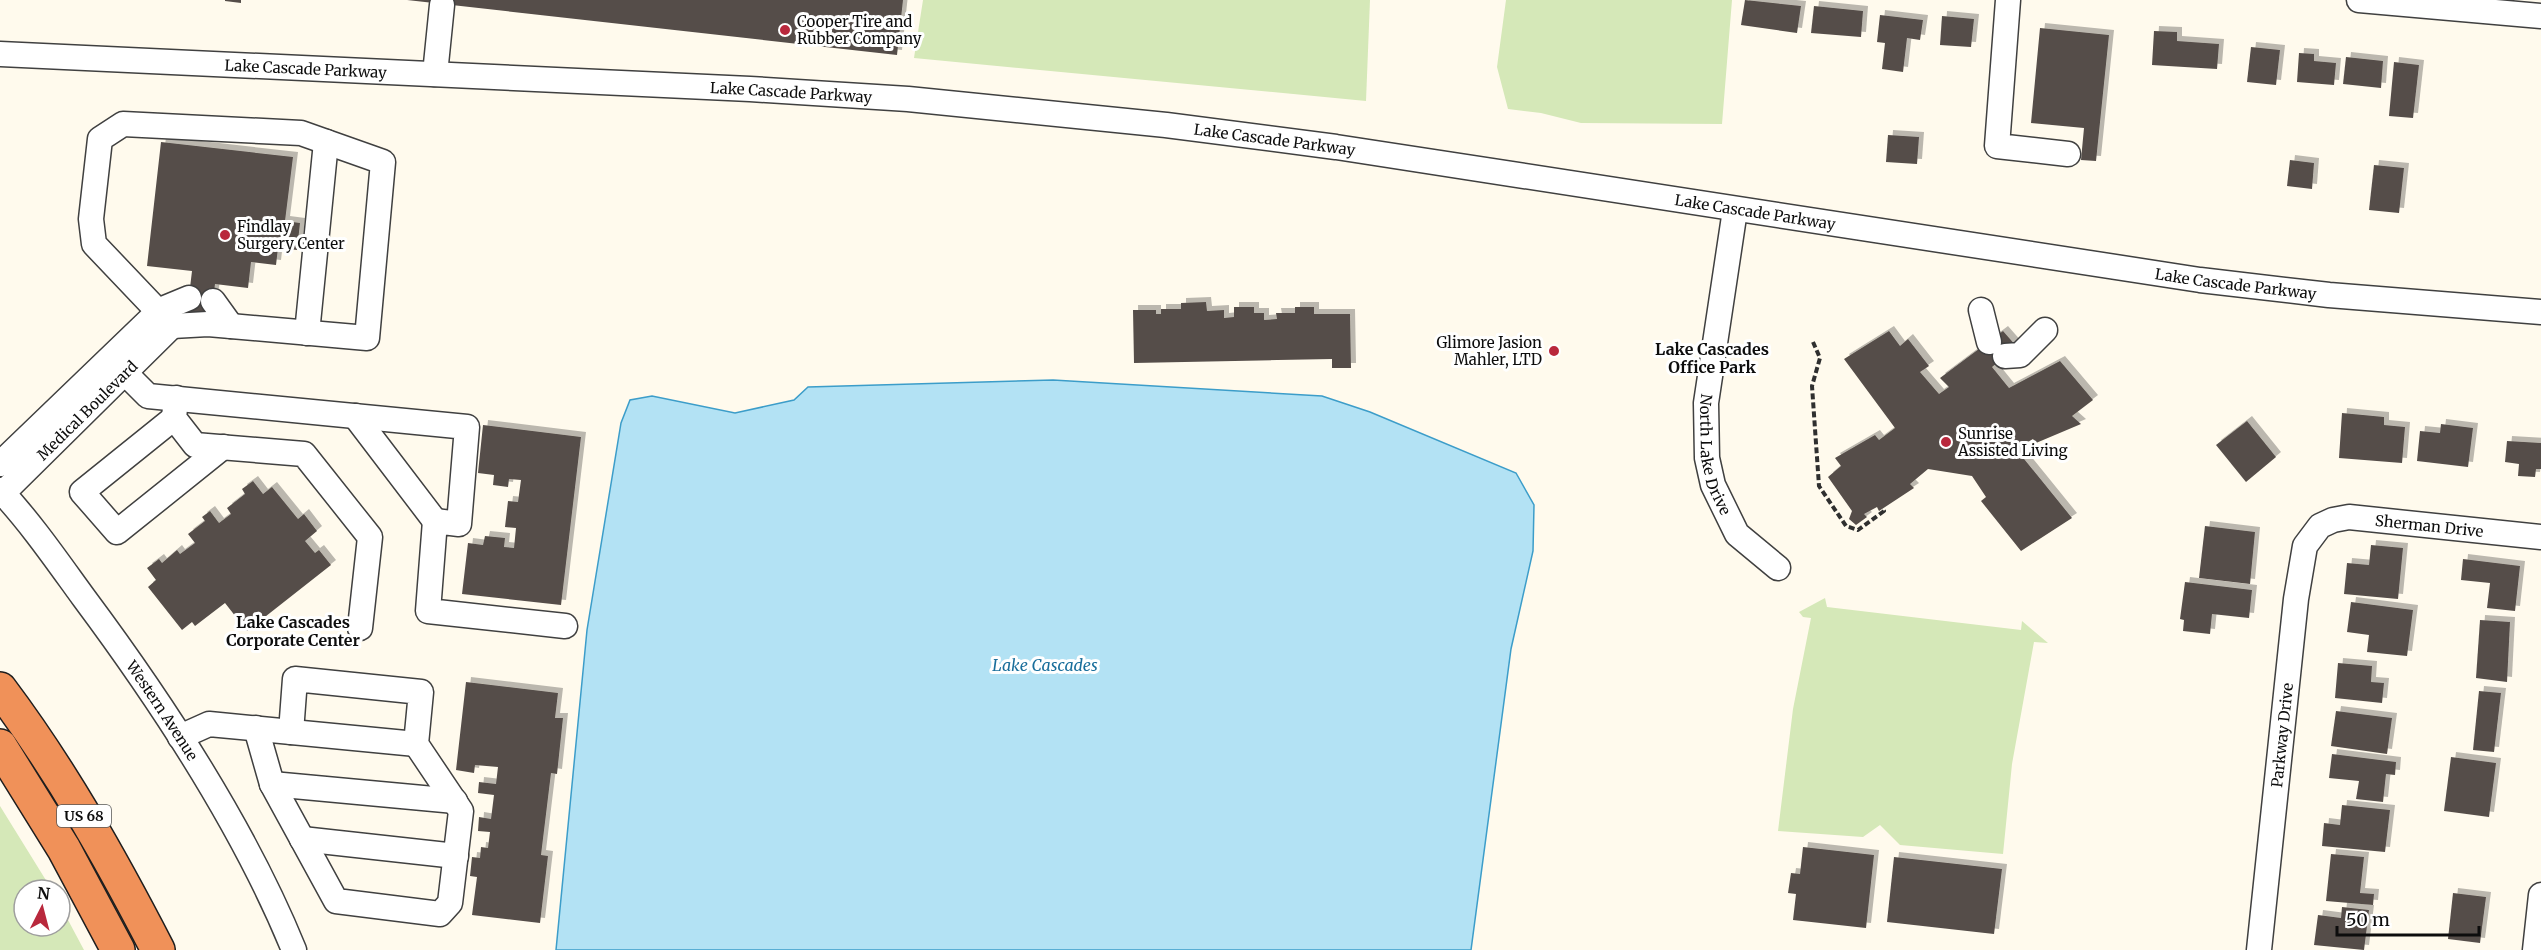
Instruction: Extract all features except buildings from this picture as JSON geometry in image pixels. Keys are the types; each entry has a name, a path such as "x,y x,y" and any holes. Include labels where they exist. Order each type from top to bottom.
{"highway":[{"name":"US 68","path":"0,689 52,763 91,827 158,950"},
{"name":"US 68","path":"0,746 64,849 118,950"}],"street":[{"path":"2008,0 1997,146 2068,154"},
{"path":"2359,0 2458,4 2541,16"},
{"path":"435,74 442,5"},
{"name":"Lake Cascade Parkway","path":"0,54 908,99 1166,126 1336,147 2200,280 2329,295 2541,312"},
{"path":"123,124 301,133 383,162 367,338 208,324 166,318 94,244 91,219 100,139 123,124"},
{"path":"307,333 326,142"},
{"name":"North Lake Drive","path":"1735,210 1706,403 1707,458 1713,485 1737,534 1778,568"},
{"path":"166,318 189,298"},
{"path":"213,302 231,326"},
{"path":"1981,310 1997,349 2020,355 2045,330"},
{"name":"Medical Boulevard","path":"2,491 118,366 166,318"},
{"path":"118,366 148,396 175,408 355,416 467,427 459,524 435,521"},
{"name":"Medical Boulevard","path":"0,464 118,366"},
{"path":"175,408 195,445 304,454 370,537 360,628"},
{"path":"175,408 82,492 117,532 223,447"},
{"path":"355,416 435,521 428,611 565,626"},
{"name":"Western Avenue","path":"2,491 124,651 180,737 255,868 294,950"},
{"name":"Sherman Drive","path":"2320,526 2333,520 2349,517 2541,537"},
{"name":"Parkway Drive","path":"2259,950 2296,599 2305,546 2320,526"},
{"path":"256,728 272,784 336,901 440,914 450,903 461,811 416,744 421,692 295,680 291,732"},
{"path":"180,737 209,724 416,744"},
{"path":"272,784 454,801"},
{"path":"302,839 456,856"},
{"path":"2535,950 2541,894"}],"path":[{"path":"1813,342 1820,358 1812,386 1819,486 1846,526 1858,530 1884,511 1882,508"}],"green space":[{"path":"923,0 1370,0 1366,101 914,58"},
{"path":"1506,0 1732,0 1722,124 1581,123 1541,113 1508,109 1497,67"},
{"path":"1825,598 1827,607 2021,630 2022,621 2048,643 2034,642 2012,764 2003,854 1900,845 1880,825 1863,837 1778,831 1793,709 1811,618 1803,617 1799,612"},
{"path":"0,806 45,878 12,878 12,938 72,938 72,928 84,950 0,950"}],"water":[{"name":"Lake Cascades","path":"1053,380 1322,396 1370,412 1516,473 1534,505 1533,551 1511,649 1471,950 556,950 587,630 621,423 630,400 652,396 735,413 794,400 808,387"}],"place":[{"name":"Cooper Tire and Rubber Company","path":"785,30"},
{"name":"Findlay Surgery Center","path":"225,235"},
{"name":"Glimore Jasion Mahler, LTD","path":"1554,351"},
{"name":"Sunrise Assisted Living","path":"1946,442"}],"district":[{"name":"Lake Cascades Office Park","path":"1712,358"},
{"name":"Lake Cascades Corporate Center","path":"293,631"}]}
